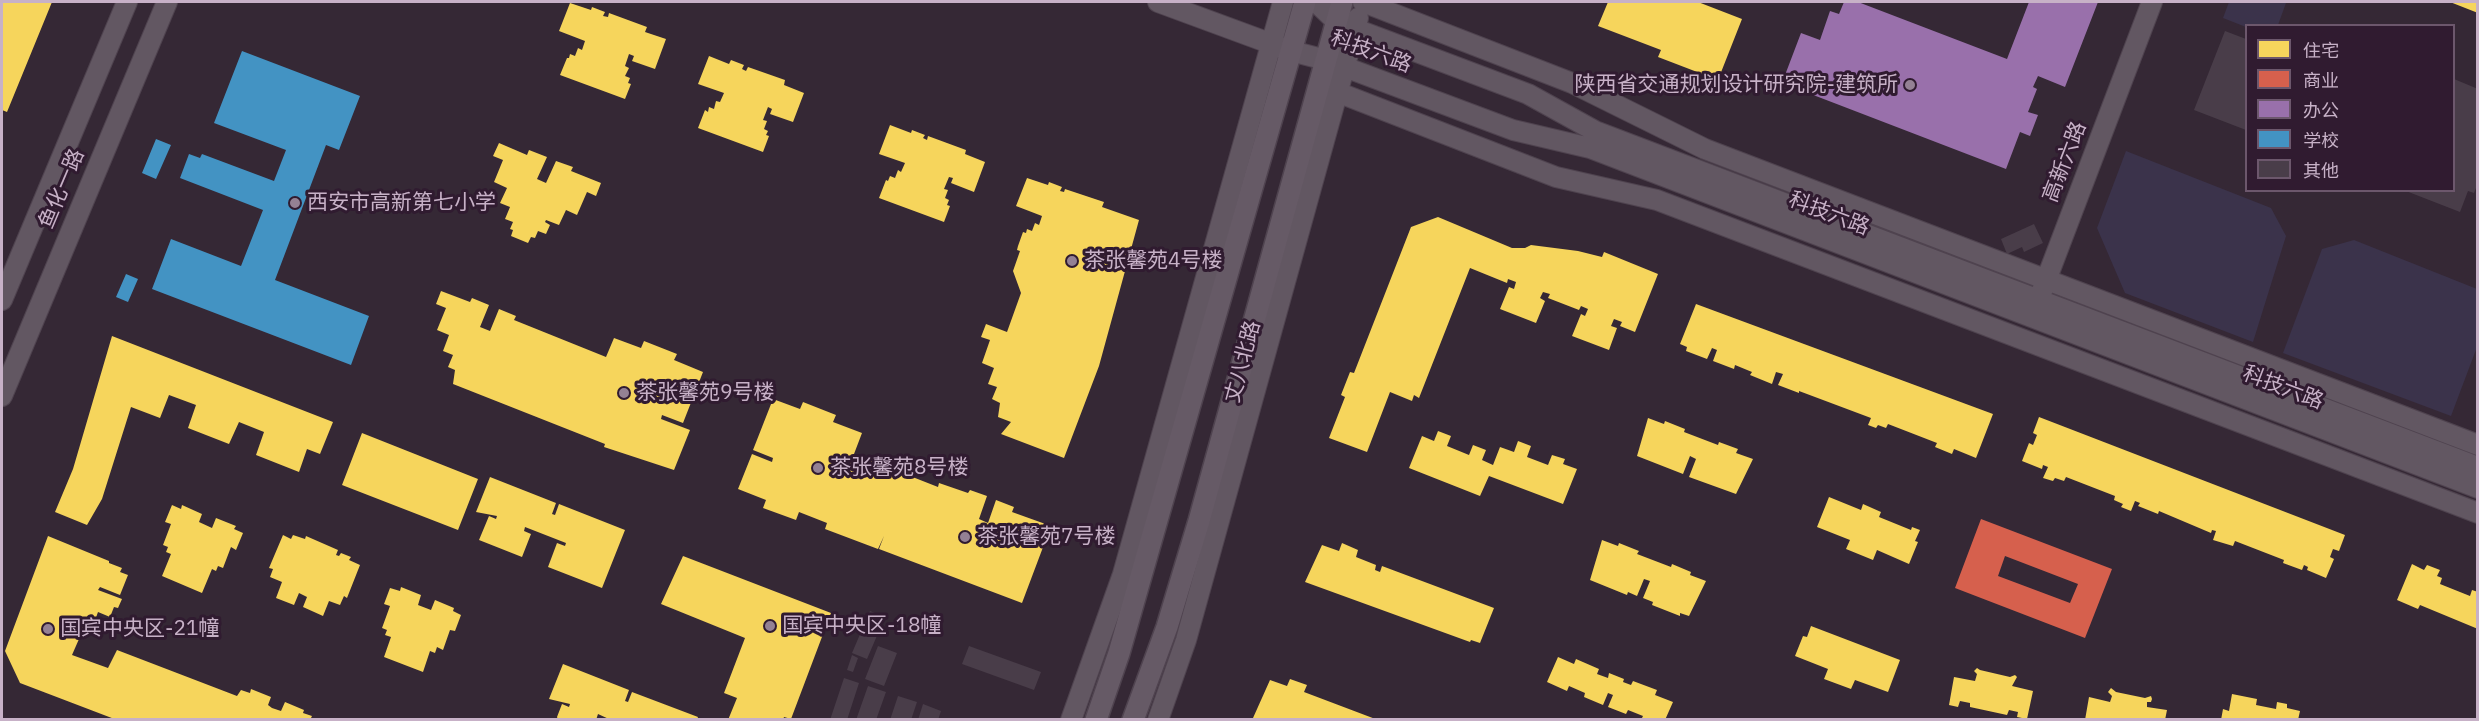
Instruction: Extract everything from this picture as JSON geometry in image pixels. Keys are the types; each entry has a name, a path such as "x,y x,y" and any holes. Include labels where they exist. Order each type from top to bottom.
{"main road":[{"name":"鱼化一路","path":"2,300 127,2"},
{"name":"鱼化一路","path":"2,396 167,2"},
{"name":"科技六路","path":"1158,2 1281,48 1335,63 1513,130 1590,148 2478,467"},
{"path":"1071,720 1123,574 1281,48 1283,2"},
{"name":"丈八北路","path":"1096,720 1126,630 1281,48 1305,2"},
{"name":"科技六路","path":"1316,2 1346,26 1528,94 1595,131 2478,488"},
{"name":"丈八北路","path":"1133,720 1167,627 1346,26 1342,2"},
{"path":"1346,26 1362,2 1572,83 1705,149 2478,445"},
{"name":"高新六路","path":"2024,340 2152,2"},
{"path":"1158,720 1186,640 1337,92 1335,63"},
{"path":"1337,92 1556,177 1657,200 2478,513"}],"shaded area":[{"path":"2229,2 2286,3 2278,24 2245,24 2245,27 2223,18"},
{"path":"2126,151 2271,208 2286,236 2253,342 2125,293 2097,228"},
{"path":"2354,240 2477,289 2477,347 2451,416 2283,353 2322,249"}],"building: 住宅":[{"path":"2,2 52,2 7,112 2,110"},
{"path":"1608,2 1698,2 1742,19 1718,80 1658,57 1661,50 1598,26"},
{"path":"2450,2 2478,2 2478,13"},
{"path":"570,3 591,10 592,7 605,12 603,16 608,17 609,13 647,27 645,32 666,39 655,69 632,61 634,56 629,54 625,66 629,68 625,76 630,78 628,83 631,84 625,99 560,75 567,58 570,54 575,56 578,48 582,50 585,41 559,31"},
{"path":"709,56 729,64 731,60 744,65 742,69 746,71 748,67 785,80 784,85 804,93 793,122 770,114 772,109 768,107 763,120 767,121 764,129 768,131 766,135 769,136 763,152 698,128 705,110 708,112 709,107 714,109 716,101 720,102 724,93 698,84"},
{"path":"890,125 911,133 912,130 925,135 923,138 927,140 928,136 966,150 965,154 985,162 974,192 951,183 953,178 949,177 944,189 948,190 945,198 949,200 947,205 950,206 944,222 879,198 886,180 888,181 890,176 895,178 898,170 901,172 905,163 879,154"},
{"path":"499,143 527,155 529,150 547,157 537,179 546,183 556,161 573,167 571,171 601,183 596,196 587,192 577,215 566,210 559,225 546,220 545,222 550,225 546,234 538,231 535,238 531,237 528,243 511,236 513,230 510,229 513,222 505,219 510,207 500,203 507,188 494,182 503,160 493,156"},
{"path":"1027,178 1048,185 1049,182 1062,187 1060,191 1064,192 1065,189 1104,202 1102,207 1139,220 1099,366 1064,458 1001,434 1011,422 998,417 1000,403 992,399 997,387 988,384 994,368 982,363 990,340 981,337 986,324 1007,332 1021,293 1013,271 1020,251 1017,250 1023,232 1026,233 1027,229 1032,231 1035,223 1039,225 1042,216 1016,206"},
{"path":"1438,217 1512,248 1525,248 1531,245 1578,251 1602,257 1604,252 1658,274 1635,332 1620,326 1622,322 1614,319 1611,326 1617,328 1609,350 1572,336 1581,314 1585,316 1588,309 1581,306 1579,310 1548,298 1550,294 1543,292 1540,298 1545,301 1536,323 1500,309 1509,287 1514,289 1516,282 1508,279 1507,283 1470,268 1419,398 1414,395 1412,401 1390,392 1367,452 1329,438 1345,397 1341,395 1350,372 1354,373 1411,227"},
{"path":"441,291 470,302 472,298 489,305 480,327 490,331 499,309 516,316 514,320 606,357 614,338 641,348 644,341 677,354 674,360 703,372 683,423 662,415 661,419 690,430 674,470 604,447 605,444 453,384 455,370 448,367 453,355 443,351 449,335 437,330 446,308 436,304"},
{"path":"1696,304 1993,414 1976,458 1954,449 1952,454 1935,447 1937,443 1888,424 1886,428 1868,425 1871,418 1778,385 1783,374 1776,372 1772,384 1750,375 1752,372 1735,365 1734,369 1713,361 1717,350 1712,348 1707,359 1686,351 1687,347 1680,344"},
{"path":"112,336 333,422 320,454 307,449 299,472 256,455 264,432 239,422 229,444 188,428 196,405 169,395 160,418 131,407 102,499 87,525 55,512 73,469"},
{"path":"773,399 800,409 803,402 836,415 833,422 862,433 854,454 938,487 939,483 968,493 970,490 987,496 979,519 988,523 996,500 1014,507 1012,512 1051,526 1022,603 879,549 884,536 878,549 825,529 827,523 799,512 796,520 763,508 766,500 738,489 752,454 772,462 773,458 753,450"},
{"path":"2039,417 2345,535 2339,551 2333,549 2330,557 2334,559 2326,578 2307,570 2308,567 2304,565 2302,570 2283,563 2284,560 2235,541 2233,546 2213,540 2216,531 2212,530 2211,533 2159,511 2158,514 2138,506 2140,503 2135,501 2131,511 2121,507 2123,504 2114,500 2115,496 2066,477 2064,481 2043,478 2048,467 2043,465 2042,469 2022,461 2029,443 2033,445 2037,435 2033,433"},
{"path":"1648,418 1664,424 1665,421 1685,429 1684,432 1718,445 1719,442 1738,449 1736,453 1753,459 1736,494 1689,477 1696,459 1690,456 1683,474 1637,456"},
{"path":"1438,431 1451,436 1447,446 1469,455 1473,445 1486,450 1482,460 1493,465 1500,447 1514,452 1518,441 1531,446 1527,457 1548,465 1552,455 1565,459 1563,464 1577,469 1563,504 1489,476 1480,496 1409,468 1422,436 1434,441"},
{"path":"362,433 478,479 458,530 342,485"},
{"path":"490,477 556,503 552,514 555,515 559,504 625,530 602,588 548,567 557,543 565,546 566,543 525,527 524,531 531,534 522,557 479,540 489,516 496,519 497,516 476,512"},
{"path":"1829,497 1861,510 1863,504 1881,512 1879,517 1911,530 1912,527 1920,530 1909,564 1877,550 1873,560 1846,549 1850,540 1817,527"},
{"path":"172,505 181,509 182,505 202,514 199,522 212,528 216,518 236,526 234,529 243,533 236,550 231,547 223,568 218,566 216,571 212,569 202,593 162,576 171,554 166,552 168,547 163,545 171,524 165,522"},
{"path":"283,535 291,539 293,535 305,539 306,536 338,550 336,555 339,556 341,553 351,557 349,560 360,565 347,598 344,596 340,605 329,601 323,616 303,607 307,597 299,593 294,605 276,598 282,582 270,577 273,569 269,568"},
{"name":"国宾中央区-21幢","path":"48,536 109,561 122,568 120,572 128,575 120,595 100,587 98,590 122,599 118,608 114,607 110,617 98,612 93,626 86,623 72,655 108,668 117,650 237,696 241,690 250,693 251,689 271,697 268,705 272,708 281,711 285,702 304,710 303,713 312,716 310,720 117,720 20,683 5,651"},
{"path":"1602,540 1618,546 1619,543 1639,551 1637,554 1671,567 1672,564 1706,581 1689,616 1680,613 1680,616 1652,605 1653,602 1643,598 1650,581 1644,579 1637,596 1628,592 1627,595 1590,580"},
{"path":"1342,543 1358,550 1356,557 1376,565 1375,570 1380,572 1382,566 1494,608 1480,643 1471,640 1470,642 1305,582 1322,545 1339,551"},
{"name":"国宾中央区-18幢","path":"683,556 831,613 791,719 784,717 783,720 728,720 737,698 724,693 745,638 661,604"},
{"path":"2412,564 2424,570 2427,565 2440,570 2437,576 2442,578 2440,584 2470,596 2472,590 2478,592 2478,629 2420,605 2418,609 2397,600"},
{"path":"401,587 421,595 418,605 431,610 435,600 454,608 453,611 461,615 455,631 450,630 443,650 437,647 435,653 430,651 423,672 384,657 391,637 385,635 387,630 382,628 390,606 384,604 390,588 400,591"},
{"path":"1811,626 1900,660 1888,692 1855,680 1851,689 1824,679 1828,669 1795,656 1803,636 1807,637"},
{"path":"1558,657 1574,664 1576,659 1599,669 1597,674 1608,678 1609,673 1624,679 1623,682 1631,685 1633,681 1657,690 1655,695 1673,702 1665,720 1641,720 1643,716 1628,710 1626,714 1608,707 1613,695 1608,693 1603,705 1584,697 1585,693 1569,686 1567,691 1547,682"},
{"path":"563,664 629,690 625,701 628,702 632,692 698,717 697,720 611,720 598,714 596,720 558,720 562,704 569,707 570,704 549,699"},
{"path":"1977,668 2010,677 2015,675 2017,677 2012,686 2033,691 2027,719 2017,717 2018,712 2009,710 2007,715 1970,707 1970,703 1960,701 1958,707 1949,705 1954,677 1975,681 1977,674 1974,671"},
{"path":"1290,679 1307,685 1304,692 1378,720 1258,720 1253,718 1270,680 1287,686"},
{"path":"2111,688 2116,692 2145,698 2151,696 2151,702 2147,702 2147,707 2167,710 2165,720 2085,720 2089,697 2110,702 2112,696 2108,692"},
{"path":"2232,694 2257,699 2256,705 2276,709 2277,702 2287,704 2287,708 2300,711 2298,720 2221,720 2223,709 2229,711"}],"building: 商业":[{"path":"1981,519 2112,569 2085,638 1955,588","holes":["2005,556 2078,584 2070,603 1998,576"]}],"building: 办公":[{"name":"陕西省交通规划设计研究院-建筑所","path":"1844,2 1858,2 2007,59 2029,2 2098,2 2065,87 2038,76 2033,87 2037,89 2028,112 2038,115 2030,136 2020,132 2006,169 1782,83 1801,33 1820,40 1830,11 1839,14"}],"building: 学校":[{"path":"242,51 360,96 339,150 326,145 275,280 369,316 351,365 152,289 171,239 241,266 263,210 180,178 189,154 200,158 202,154 274,181 286,150 214,123"},
{"path":"156,139 171,145 156,179 142,173"},
{"path":"126,274 138,279 128,302 116,297"}],"building: 其他":[{"path":"2225,31 2245,39 2245,130 2194,110"},
{"path":"2455,79 2478,89 2478,183 2474,193 2468,191 2460,212 2409,192 2455,192"},
{"path":"2034,224 2043,243 2024,252 2022,247 2007,254 2001,239"},
{"path":"870,611 885,617 867,659 852,653"},
{"path":"878,646 897,653 884,686 865,679"},
{"path":"969,646 1041,672 1034,690 962,664"},
{"path":"852,655 858,658 853,672 847,670"},
{"path":"844,678 859,683 847,720 830,720"},
{"path":"868,686 886,692 876,720 856,720"},
{"path":"898,696 917,702 911,720 890,720"},
{"path":"923,704 941,711 938,720 918,720"}],"place":[{"name":"陕西省交通规划设计研究院-建筑所","path":"1910,85"},
{"name":"西安市高新第七小学","path":"295,203"},
{"name":"茶张馨苑4号楼","path":"1072,261"},
{"name":"茶张馨苑9号楼","path":"624,393"},
{"name":"茶张馨苑8号楼","path":"818,468"},
{"name":"茶张馨苑7号楼","path":"965,537"},
{"name":"国宾中央区-18幢","path":"770,626"},
{"name":"国宾中央区-21幢","path":"48,629"}]}
